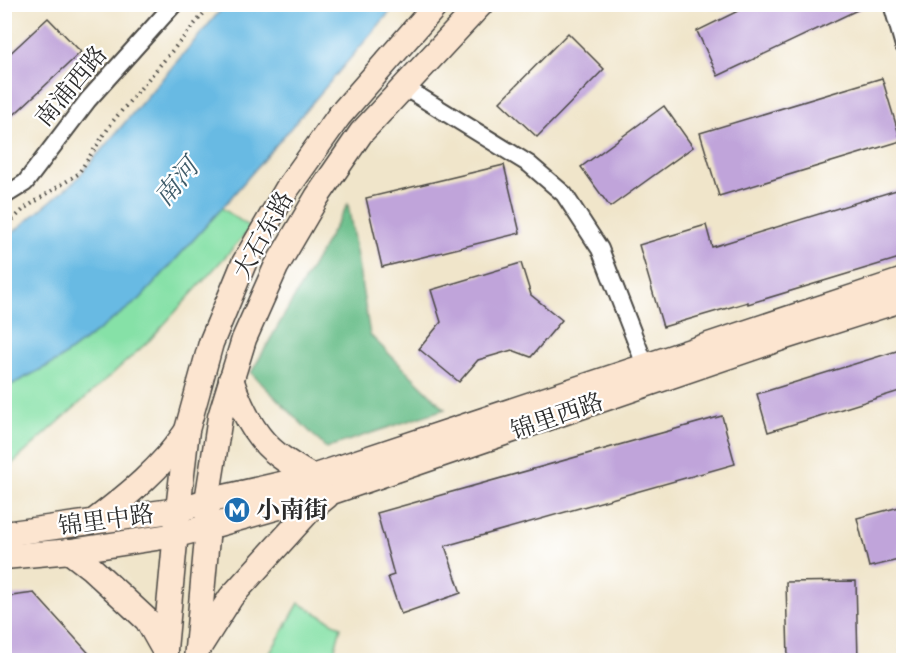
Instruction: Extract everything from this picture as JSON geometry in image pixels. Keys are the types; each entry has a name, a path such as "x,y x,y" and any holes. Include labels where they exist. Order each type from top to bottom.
{"main road":[{"name":"大石东路","path":"178,510 187,430 211,343 244,263 287,189 339,116 438,4"},
{"name":"大石东路","path":"207,501 220,417 231,379 244,339 276,267 317,197 361,133 481,4"},
{"name":"锦里西路","path":"208,528 332,492 903,280"},
{"name":"锦里西路","path":"207,501 312,477 649,375 782,338 903,299"},
{"path":"231,379 238,400 252,426 275,453 312,477"},
{"path":"92,522 131,492 171,455 187,430"},
{"path":"197,656 231,597 310,510 332,492"},
{"path":"197,656 208,528 207,501"},
{"name":"锦里中路","path":"4,534 178,510 207,501"},
{"path":"164,656 178,510"},
{"name":"锦里中路","path":"4,557 69,551 208,528"},
{"path":"69,551 91,568 147,620 164,656"}],"street":[{"name":"南浦西路","path":"4,196 25,183 88,100 174,4"},
{"path":"892,4 903,46"},
{"path":"404,87 529,164 564,194 600,249 649,375"}],"path":[{"path":"4,228 25,208 78,174 113,121 197,22 207,4"}],"green space":[{"path":"348,204 370,335 445,409 326,448 251,373"},
{"path":"222,208 251,228 150,340 5,470 5,388 57,361 140,299"},
{"path":"299,603 341,627 332,660 266,660"}],"water":[{"name":"南河","path":"225,5 396,5 222,208 140,299 57,361 5,388 5,239 75,181"}],"building":[{"path":"752,4 870,4 718,76 697,31"},
{"path":"48,18 81,52 4,124 4,59"},
{"path":"568,33 604,69 537,137 500,102"},
{"path":"882,78 901,141 719,196 700,133"},
{"path":"664,106 693,147 610,207 581,167"},
{"path":"504,165 520,233 382,267 366,198"},
{"path":"903,188 903,257 663,327 639,245 706,225 712,247"},
{"path":"521,263 531,295 562,320 531,357 512,350 478,360 459,382 419,349 441,322 431,290"},
{"path":"903,349 903,390 768,432 757,394"},
{"path":"722,416 735,464 445,546 461,593 401,614 388,577 394,575 377,513"},
{"path":"903,506 903,559 869,567 857,518"},
{"path":"856,581 858,660 788,660 786,582"},
{"path":"34,593 95,660 4,660 4,597"}],"place":[{"name":"小南街","path":"237,510"}]}
